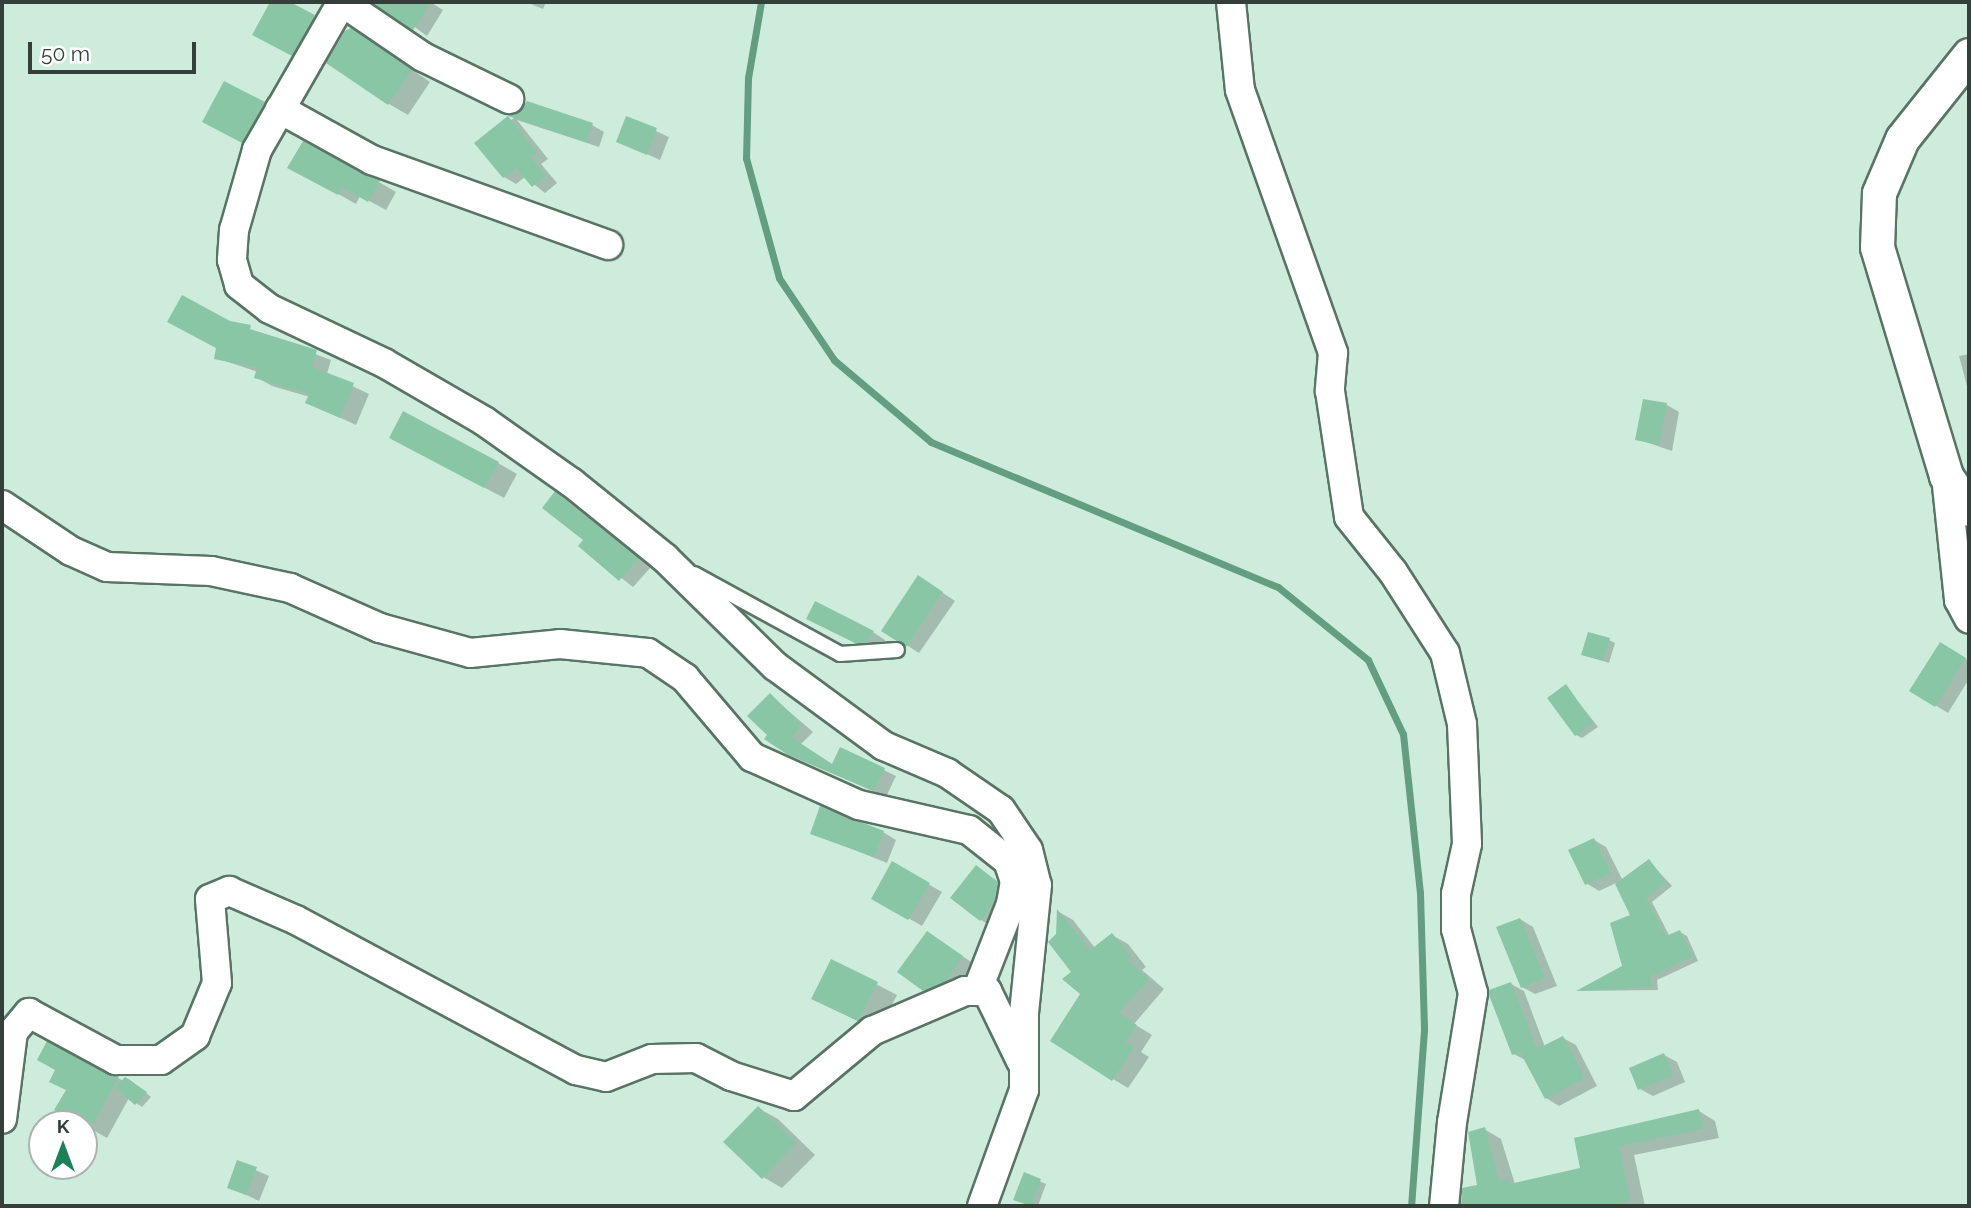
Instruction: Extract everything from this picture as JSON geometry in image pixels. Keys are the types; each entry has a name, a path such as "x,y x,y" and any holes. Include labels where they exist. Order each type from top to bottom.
{"street":[{"path":"1231,2 1240,90 1333,353 1330,391 1349,517 1393,572 1445,653 1462,724 1467,844 1456,894 1456,929 1473,993 1452,1122 1444,1206"},
{"path":"509,99 423,57 334,4 281,109 257,150 234,230 232,260 239,285 270,309 384,363 484,421 572,483 666,558 775,666 884,746 947,773 1001,810 1028,850 1037,885 1024,1012 1024,1090 982,1206"},
{"path":"1969,55 1902,139 1879,193 1877,247 1946,476 1959,600 1969,619"},
{"path":"281,109 372,160 608,245"},
{"path":"1946,476 1969,509"},
{"path":"2,505 71,551 107,567 211,571 290,588 380,628 470,653 560,644 648,653 685,678 752,757 765,765 859,805 969,830 1008,861 1015,881 1011,904 976,991"},
{"path":"2,1119 13,1032 29,1013 116,1060 162,1060 195,1036 218,982 210,899 229,891 296,920 576,1070 606,1077 652,1059 696,1058 731,1076 794,1096 872,1031 965,991 987,992 1024,1068"}],"lane":[{"path":"666,558 840,654 897,650"}],"building":[{"path":"270,2 290,2 315,15 292,56 252,35"},
{"path":"378,2 431,2 413,30 376,5"},
{"path":"351,28 412,70 388,105 326,63 345,31"},
{"path":"224,81 265,102 242,143 202,122"},
{"path":"527,101 593,123 586,142 508,116 537,152 530,157 546,175 532,187 516,168 503,178 474,143 509,115 519,112"},
{"path":"626,116 657,128 647,155 616,142"},
{"path":"303,141 380,181 368,202 342,187 338,195 287,168"},
{"path":"182,295 230,321 251,325 250,329 317,350 312,367 354,383 340,418 305,403 309,394 254,378 257,368 214,359 216,348 167,322"},
{"path":"1643,399 1667,403 1659,445 1635,440"},
{"path":"403,411 499,462 484,488 389,438"},
{"path":"555,491 639,558 619,581 578,546 583,540 542,508"},
{"path":"918,575 943,592 906,647 881,631"},
{"path":"815,601 874,631 868,642 855,643 806,619"},
{"path":"1588,632 1610,638 1603,661 1581,655"},
{"path":"1940,642 1966,658 1935,707 1909,691"},
{"path":"1566,684 1593,723 1575,736 1547,698"},
{"path":"770,693 802,725 791,737 832,764 840,747 885,768 874,791 788,755 764,739 767,735 747,716"},
{"path":"820,806 884,831 874,857 810,834"},
{"path":"1594,838 1611,873 1585,885 1568,850"},
{"path":"1649,859 1666,882 1646,898 1666,936 1680,930 1692,957 1651,976 1652,987 1576,991 1622,966 1610,923 1630,915 1615,884"},
{"path":"892,861 930,883 908,920 871,899"},
{"path":"976,865 998,882 993,904 980,921 950,898"},
{"path":"1057,909 1090,950 1112,933 1131,957 1127,960 1149,979 1119,1013 1137,1025 1126,1042 1134,1047 1112,1081 1050,1041 1080,994 1062,979 1071,972 1048,942 1056,934"},
{"path":"1520,918 1545,978 1521,988 1496,927"},
{"path":"927,931 963,956 946,981 923,991 897,972"},
{"path":"831,959 878,982 858,1021 811,999"},
{"path":"1511,982 1537,1049 1563,1036 1585,1078 1545,1099 1520,1052 1512,1055 1489,995 1489,990"},
{"path":"47,1041 119,1077 98,1114 98,1110 54,1110 66,1090 49,1082 55,1070 37,1060"},
{"path":"1664,1053 1673,1075 1638,1090 1629,1068"},
{"path":"125,1077 147,1092 135,1105 115,1088"},
{"path":"758,1106 796,1143 762,1179 723,1142"},
{"path":"1699,1109 1703,1129 1619,1146 1630,1201 1606,1206 1461,1206 1462,1188 1477,1185 1468,1132 1485,1127 1499,1181 1509,1179 1510,1184 1580,1168 1574,1138"},
{"path":"237,1160 257,1167 246,1195 227,1188"},
{"path":"1024,1172 1041,1179 1031,1206 1013,1200"}],"waterway":[{"path":"761,2 748,78 746,158 779,278 834,360 931,442 1278,587 1368,660 1403,734 1420,893 1424,1030 1411,1206"}]}
